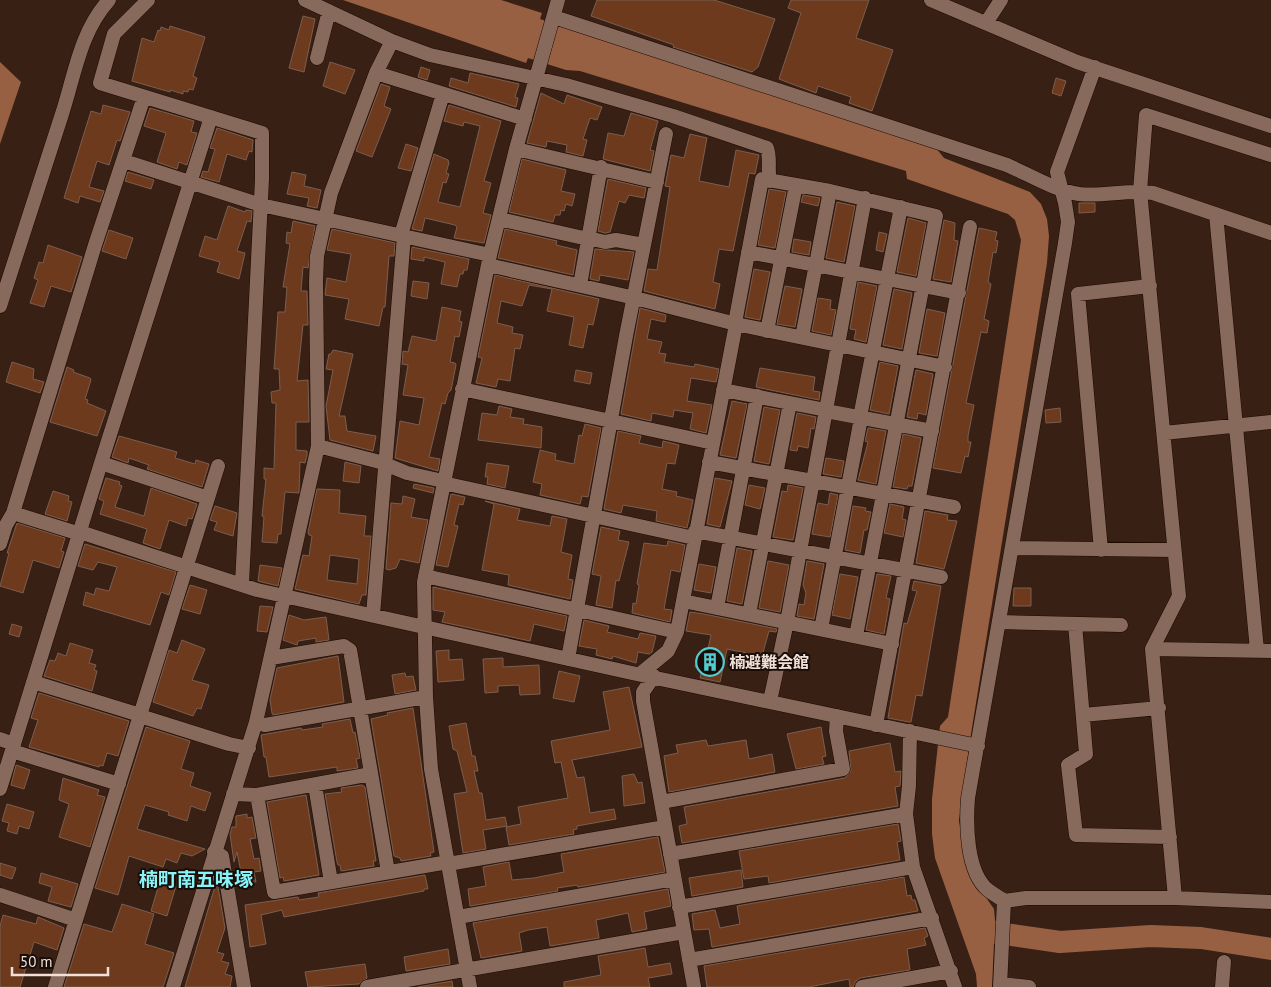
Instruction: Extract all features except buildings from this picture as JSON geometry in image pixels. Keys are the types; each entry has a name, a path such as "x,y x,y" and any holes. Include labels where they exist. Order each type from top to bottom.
{"street":[{"path":"0,306 65,106 83,42 97,15 109,0"},
{"path":"148,0 114,34 100,83 262,132 261,205 242,584"},
{"path":"305,0 392,42 430,55 536,80 566,85 767,148 770,160 768,173 770,181"},
{"path":"470,987 431,769 426,697 425,576 498,220 558,0"},
{"path":"931,0 1077,62 1271,126"},
{"path":"986,23 1001,0"},
{"path":"317,58 329,11"},
{"path":"553,18 1007,165 1063,190 1080,194 1140,191 1153,193 1271,234"},
{"path":"173,987 256,722 318,446 316,281 317,256 324,219 331,193 364,111 376,73 392,42"},
{"path":"1095,67 1057,172 1063,190 1068,222 1066,244 1000,622 975,745 966,818 970,853 986,889 1004,901 1026,898 1175,898 1271,902"},
{"path":"376,73 525,119"},
{"path":"373,615 402,236 443,94"},
{"path":"0,544 6,525 14,513 96,244 144,97"},
{"path":"1175,898 1159,708 1152,649 1179,596 1140,191 1146,115 1271,155"},
{"path":"0,789 100,463 211,117"},
{"path":"568,659 593,516 666,134"},
{"path":"516,149 601,167 657,182"},
{"path":"124,161 261,205 402,236 580,286 767,330 945,367"},
{"path":"580,286 601,167"},
{"path":"691,987 689,960 642,701 642,692 647,675 668,651 677,632 762,179 865,198 936,216 856,636"},
{"path":"767,330 796,185"},
{"path":"802,337 830,191"},
{"path":"770,701 787,622 865,198"},
{"path":"821,629 901,207"},
{"path":"1152,649 1264,650 1236,426 1216,214"},
{"path":"498,220 605,242 616,240 644,245"},
{"path":"876,725 970,227"},
{"path":"748,252 959,293"},
{"path":"1101,550 1078,294 1150,286"},
{"path":"462,389 713,443"},
{"path":"723,390 932,431"},
{"path":"717,608 757,396"},
{"path":"749,614 790,403"},
{"path":"1164,433 1271,422"},
{"path":"318,446 386,464 407,473 593,516 695,534 730,538 941,577"},
{"path":"709,462 954,507"},
{"path":"100,463 208,498"},
{"path":"55,987 218,466"},
{"path":"14,513 242,584 284,602 373,615 424,630 647,675 935,738 975,745"},
{"path":"1012,548 1174,550"},
{"path":"425,576 677,632"},
{"path":"683,601 892,644"},
{"path":"1000,622 1121,625"},
{"path":"1075,624 1086,754 1068,766 1076,835 1170,837"},
{"path":"271,658 344,646 350,650 388,872"},
{"path":"33,682 229,744 249,748"},
{"path":"256,722 265,725 426,697"},
{"path":"1083,715 1159,708"},
{"path":"661,802 842,769 836,732 837,716"},
{"path":"910,731 910,786 906,814 913,867 955,987"},
{"path":"0,739 13,747 119,784"},
{"path":"233,794 257,795 371,774"},
{"path":"315,785 331,882"},
{"path":"257,795 274,892 665,827"},
{"path":"670,854 906,814"},
{"path":"214,852 222,856 244,987"},
{"path":"679,907 913,867"},
{"path":"458,917 674,879"},
{"path":"0,896 76,920"},
{"path":"1004,901 1000,986 1030,987"},
{"path":"689,960 932,918"},
{"path":"367,987 684,932"},
{"path":"1222,987 1224,962"},
{"path":"862,987 951,972"}],"shaded area":[{"path":"343,0 501,0 542,13 540,19 936,148 944,158 1030,192 1041,204 1047,219 1049,236 1047,263 971,734 959,821 967,864 978,886 994,909 992,987 977,987 976,974 935,858 932,834 932,799 940,726 948,717 1021,240 1015,220 1008,214 907,179 906,171 580,71 566,70 528,58 526,63"},
{"path":"0,62 21,82 0,144"}],"waterway":[{"path":"980,920 991,932 1060,942 1151,936 1201,938 1271,949"}],"place":[{"name":"楠避難会館","path":"710,662"}],"district":[{"name":"楠町南五味塚","path":"196,879"}]}
